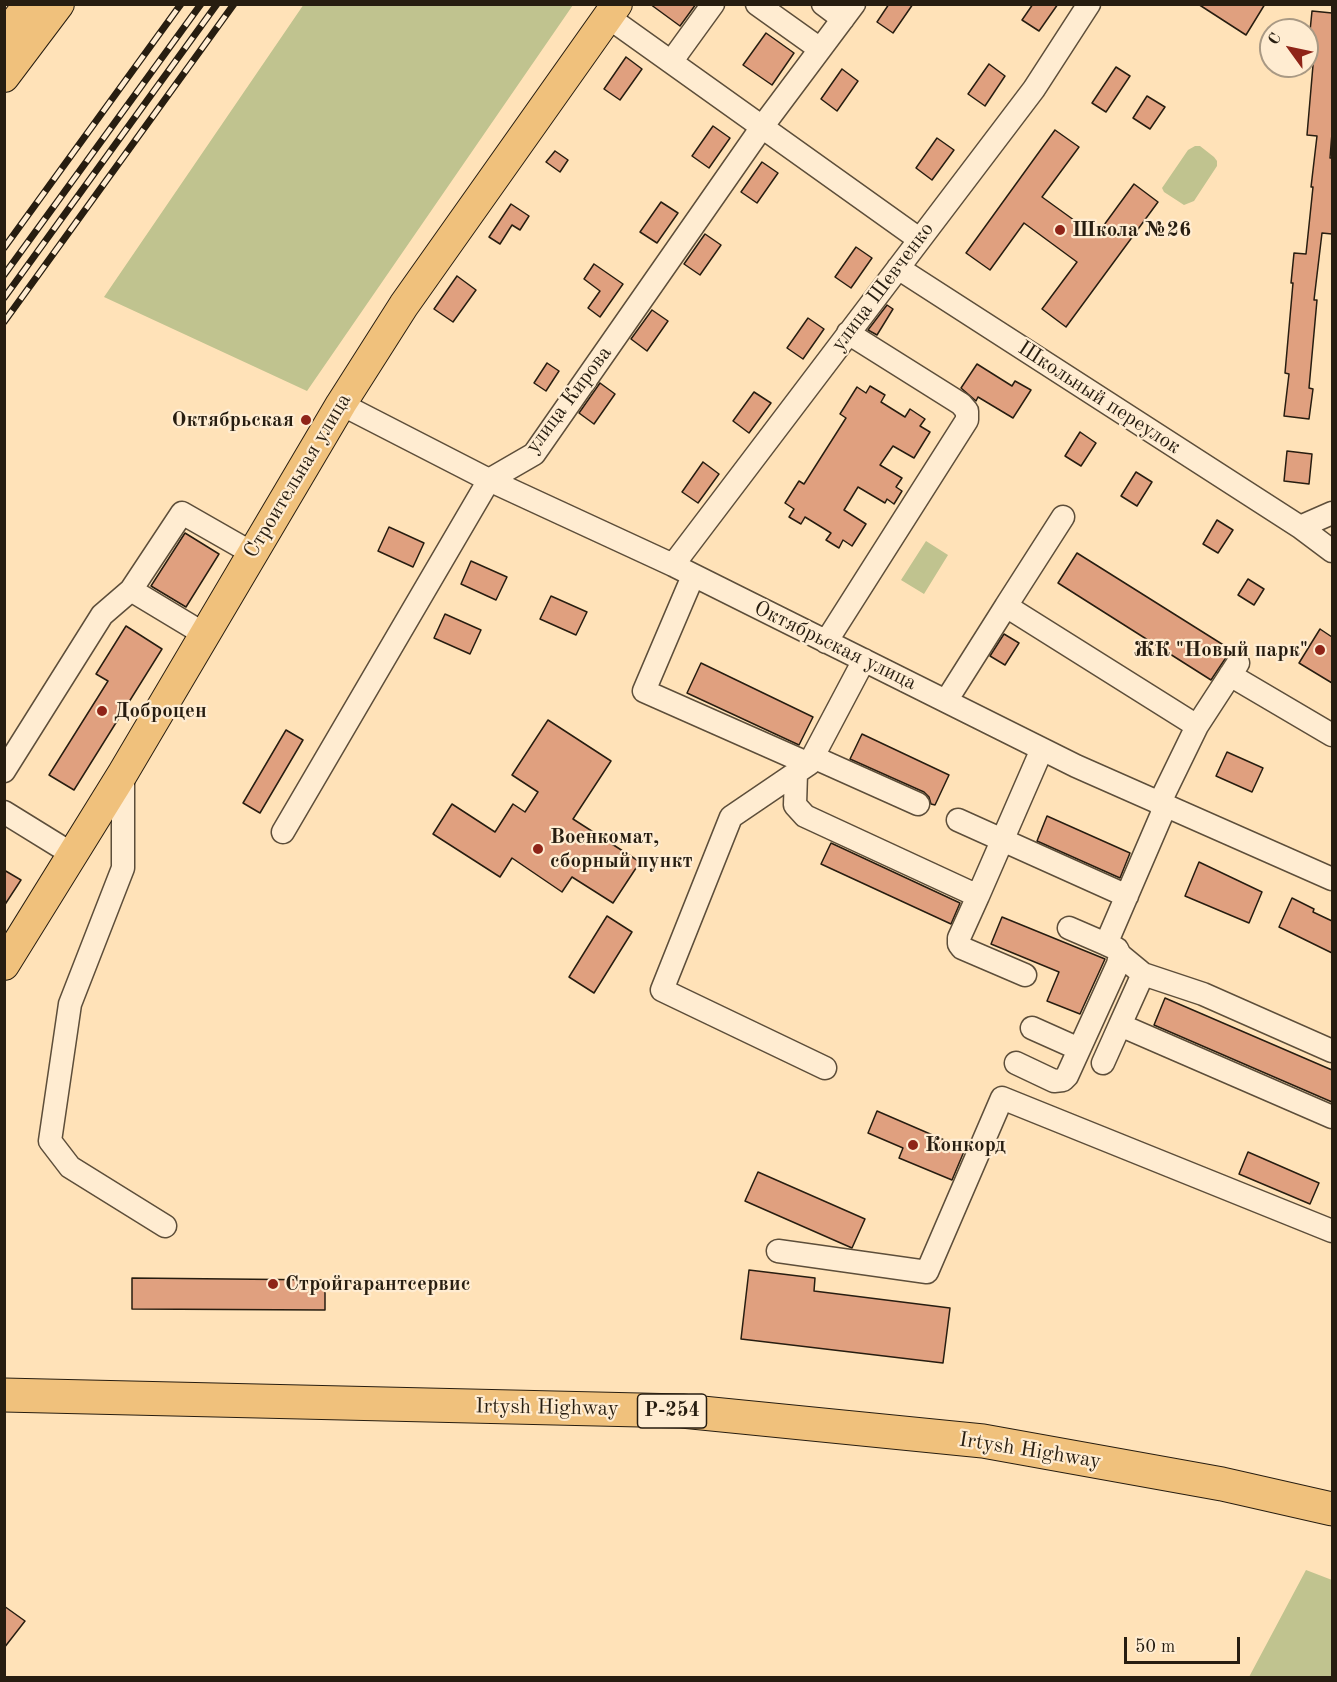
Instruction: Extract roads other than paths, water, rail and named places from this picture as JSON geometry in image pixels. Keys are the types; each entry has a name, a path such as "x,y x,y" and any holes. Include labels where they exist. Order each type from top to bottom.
{"highway":[{"name":"Irtysh Highway","path":"4,1395 682,1412 983,1441 1222,1484 1332,1509"}],"main road":[{"path":"4,37 29,4"},
{"path":"4,77 59,4"},
{"name":"Строительная улица","path":"4,964 123,772 341,404 404,305 612,11"}],"street":[{"path":"671,62 713,4"},
{"path":"757,4 820,49"},
{"path":"823,4 848,12"},
{"name":"улица Шевченко","path":"672,566 1034,88 1089,4"},
{"path":"612,11 671,62 919,239"},
{"name":"улица Кирова","path":"283,832 489,480 534,454 762,127 848,12"},
{"name":"Школьный переулок","path":"898,268 1300,527 1332,551"},
{"path":"826,642 967,420 967,411 961,404 848,333"},
{"name":"Октябрьская улица","path":"341,404 489,480 693,576 1042,749 1162,806 1332,879"},
{"path":"4,771 102,615 131,590 182,513 252,553"},
{"path":"1300,527 1332,513"},
{"path":"946,701 1063,517"},
{"path":"693,576 644,691 806,765 918,804"},
{"path":"131,590 204,634"},
{"path":"1006,606 1197,726"},
{"path":"864,660 806,765 795,805 805,816 978,897"},
{"path":"1016,1063 1054,1081 1063,1080 1066,1076 1079,1049 1113,949 1126,896 1162,806 1197,726 1234,669 1332,735"},
{"path":"1025,975 962,948 959,938 1042,749"},
{"path":"806,765 731,817 662,990 825,1068"},
{"path":"123,772 123,868 70,1004 50,1141 70,1167 165,1226"},
{"path":"958,820 1126,896"},
{"path":"10,821 72,854"},
{"path":"1069,928 1113,949 1143,974 1203,994 1332,1050"},
{"path":"1103,1063 1143,974"},
{"path":"1120,1025 1332,1117"},
{"path":"1032,1028 1079,1049"},
{"path":"778,1251 927,1272 1002,1098 1332,1231"}],"railway":[{"path":"4,248 181,4"},
{"path":"4,275 201,4"},
{"path":"4,298 217,4"},
{"path":"4,322 234,4"}],"place":[{"name":"Школа №26","path":"1060,230"},
{"name":"Октябрьская","path":"306,420"},
{"name":"ЖК \"Новый парк\"","path":"1320,650"},
{"name":"Доброцен","path":"102,711"},
{"name":"Военкомат, сборный пункт","path":"538,849"},
{"name":"Конкорд","path":"913,1145"},
{"name":"Стройгарантсервис","path":"273,1284"}]}
